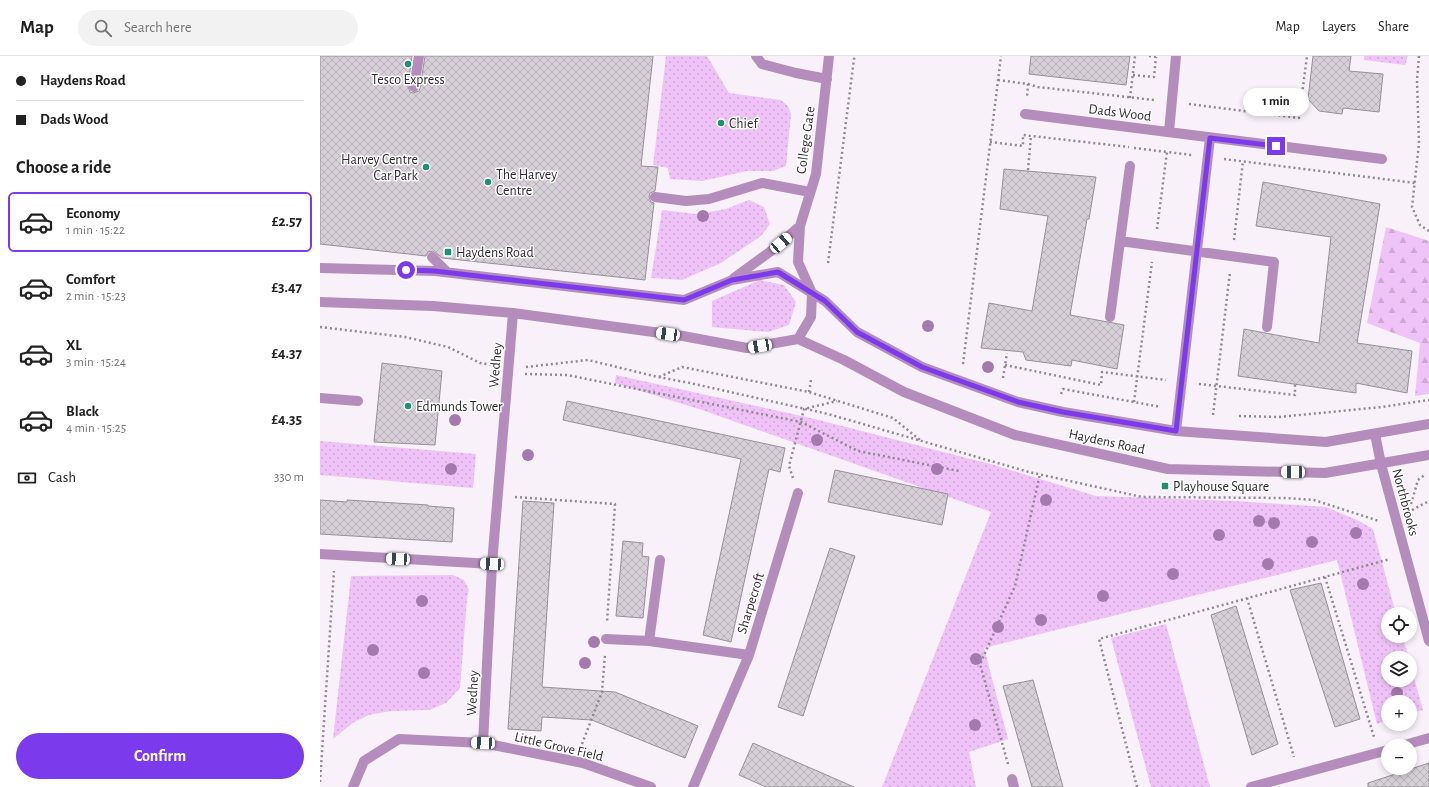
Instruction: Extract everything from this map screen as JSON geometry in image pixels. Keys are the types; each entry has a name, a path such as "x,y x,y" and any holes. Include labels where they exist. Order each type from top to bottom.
{"street":[{"path":"414,87 419,56"},
{"path":"756,56 762,64 827,79"},
{"name":"College Gate","path":"812,293 798,262 800,226 816,174 829,56"},
{"path":"1169,132 1176,56"},
{"name":"Dads Wood","path":"1025,114 1382,159"},
{"path":"1176,431 1210,138"},
{"path":"1110,316 1130,166"},
{"path":"655,197 686,201 709,200 762,184 810,192"},
{"path":"732,280 771,251 800,226"},
{"path":"1120,241 1274,262 1267,327"},
{"path":"432,257 447,272"},
{"name":"Haydens Road","path":"320,268 447,272 684,300 732,280 778,272 825,301 857,332 922,367 1018,402 1063,412 1176,431 1326,442 1429,424"},
{"path":"320,302 433,306 513,313 683,336 747,348 798,339 811,317 812,293"},
{"name":"Wedhey","path":"483,743 492,564 513,313"},
{"name":"Haydens Road","path":"798,339 844,360 904,392 1015,435 1168,469 1325,473 1429,455"},
{"path":"320,398 358,401"},
{"name":"Northbrooks","path":"1375,434 1381,464 1429,641"},
{"name":"Sharpecroft","path":"693,787 749,655 798,493"},
{"path":"320,554 492,564"},
{"path":"649,641 660,560"},
{"path":"606,639 649,641 749,655"},
{"path":"1417,741 1429,738"},
{"path":"353,787 364,761 399,739 483,743"},
{"name":"Little Grove Field","path":"483,743 583,763 651,787"},
{"path":"1251,787 1381,752"}],"path":[{"path":"828,263 854,59 856,56"},
{"path":"961,381 1001,56"},
{"path":"1130,98 1135,56"},
{"path":"1419,56 1417,80 1419,143 1412,207 1420,225 1429,231"},
{"path":"1133,75 1154,77 1156,57"},
{"path":"990,142 1023,146 1023,135 1415,183"},
{"path":"1028,170 1031,136"},
{"path":"1213,415 1246,142"},
{"path":"1134,402 1167,152"},
{"path":"320,327 405,337 448,347 480,363 508,371 567,375 801,422 858,451 959,471"},
{"path":"508,371 588,360 658,377 828,414 922,442 1040,474 1142,496 1286,498 1314,500 1379,521 1409,512 1429,501"},
{"path":"1005,365 1101,385 1102,372 1295,395 1295,384"},
{"path":"658,377 682,367 809,392 893,418 922,442"},
{"path":"809,392 811,380"},
{"path":"804,409 837,400"},
{"path":"798,493 789,466 804,409"},
{"path":"1013,783 980,664 1015,586 1040,474"},
{"path":"498,496 615,504 602,692 575,762"},
{"path":"1378,514 1379,521"},
{"path":"320,782 335,555"},
{"path":"1137,787 1099,639 1406,555"},
{"path":"1325,577 1381,745"},
{"path":"1247,598 1299,774"}],"green space":[{"path":"666,56 707,56 729,93 781,100 788,106 791,114 786,166 773,171 747,171 702,181 670,179 668,168 653,165"},
{"path":"1364,56 1408,56 1405,65 1364,60"},
{"path":"749,200 764,207 770,224 761,236 721,263 682,280 651,278 662,210 696,214 726,209"},
{"path":"1386,227 1429,241 1429,394 1415,396 1420,343 1367,323"},
{"path":"760,280 784,285 796,302 789,325 768,332 712,327 712,301"},
{"path":"616,375 815,419 994,465 1096,496 1235,501 1326,507 1359,521 1373,529 1394,607 1381,607 1381,643 1404,643 1407,651 1381,651 1381,687 1417,687 1423,710 1417,711 1417,695 1381,695 1381,723 1377,724 1337,560 984,648 1008,739 969,752 976,787 882,787 991,512 702,410 615,383"},
{"path":"320,441 476,454 473,488 320,475"},
{"path":"453,575 464,580 469,590 460,688 446,703 429,710 391,711 369,715 354,722 333,739 351,576"},
{"path":"1166,624 1210,787 1151,787 1111,638"}],"building":[{"name":"The Harvey Centre","path":"320,56 412,56 408,86 410,92 413,93 419,91 420,88 425,56 653,56 641,166 658,167 655,191 650,193 649,197 651,202 654,203 645,280 442,258 433,251 428,252 426,256 320,244"},
{"path":"1031,56 1130,56 1126,85 1029,74"},
{"path":"1313,56 1351,56 1349,71 1383,74 1379,112 1343,108 1342,114 1319,111 1308,99"},
{"path":"1004,169 1096,177 1070,315 1124,325 1117,369 1072,360 1071,366 1026,360 1023,352 981,348 989,303 1032,311 1048,216 1000,209"},
{"path":"1263,182 1380,204 1357,343 1412,351 1407,393 1356,383 1356,393 1238,376 1244,329 1319,343 1331,237 1256,226"},
{"name":"Edmunds Tower","path":"382,363 442,371 435,445 374,442"},
{"path":"567,401 785,448 780,472 769,469 731,642 703,635 741,459 563,420"},
{"path":"835,470 948,494 942,525 828,502"},
{"path":"320,500 347,502 347,500 454,508 452,542 320,534"},
{"path":"523,501 554,503 542,687 615,692 698,726 685,758 592,720 542,717 541,731 508,729"},
{"path":"623,541 643,543 642,556 649,557 643,618 616,616"},
{"path":"830,548 855,556 803,716 778,707"},
{"path":"1321,583 1360,719 1335,727 1290,590"},
{"path":"1236,606 1278,744 1252,755 1211,615"},
{"path":"1033,680 1063,787 1032,787 1003,686"},
{"path":"753,743 854,787 766,787 739,775"},
{"path":"1429,763 1429,787 1368,787 1368,783 1392,775 1417,775 1417,767"}],"place":[{"name":"Tesco Express","path":"408,64"},
{"name":"Chief","path":"721,123"},
{"name":"Harvey Centre Car Park","path":"426,167"},
{"name":"The Harvey Centre","path":"488,182"},
{"name":"Haydens Road","path":"448,252"},
{"name":"Edmunds Tower","path":"408,406"},
{"name":"Playhouse Square","path":"1165,486"}],"route":[{"path":"406,270 435,271 684,300 732,280 778,272 825,301 857,332 922,367 1018,402 1063,412 1176,431 1210,138 1276,146"}]}
